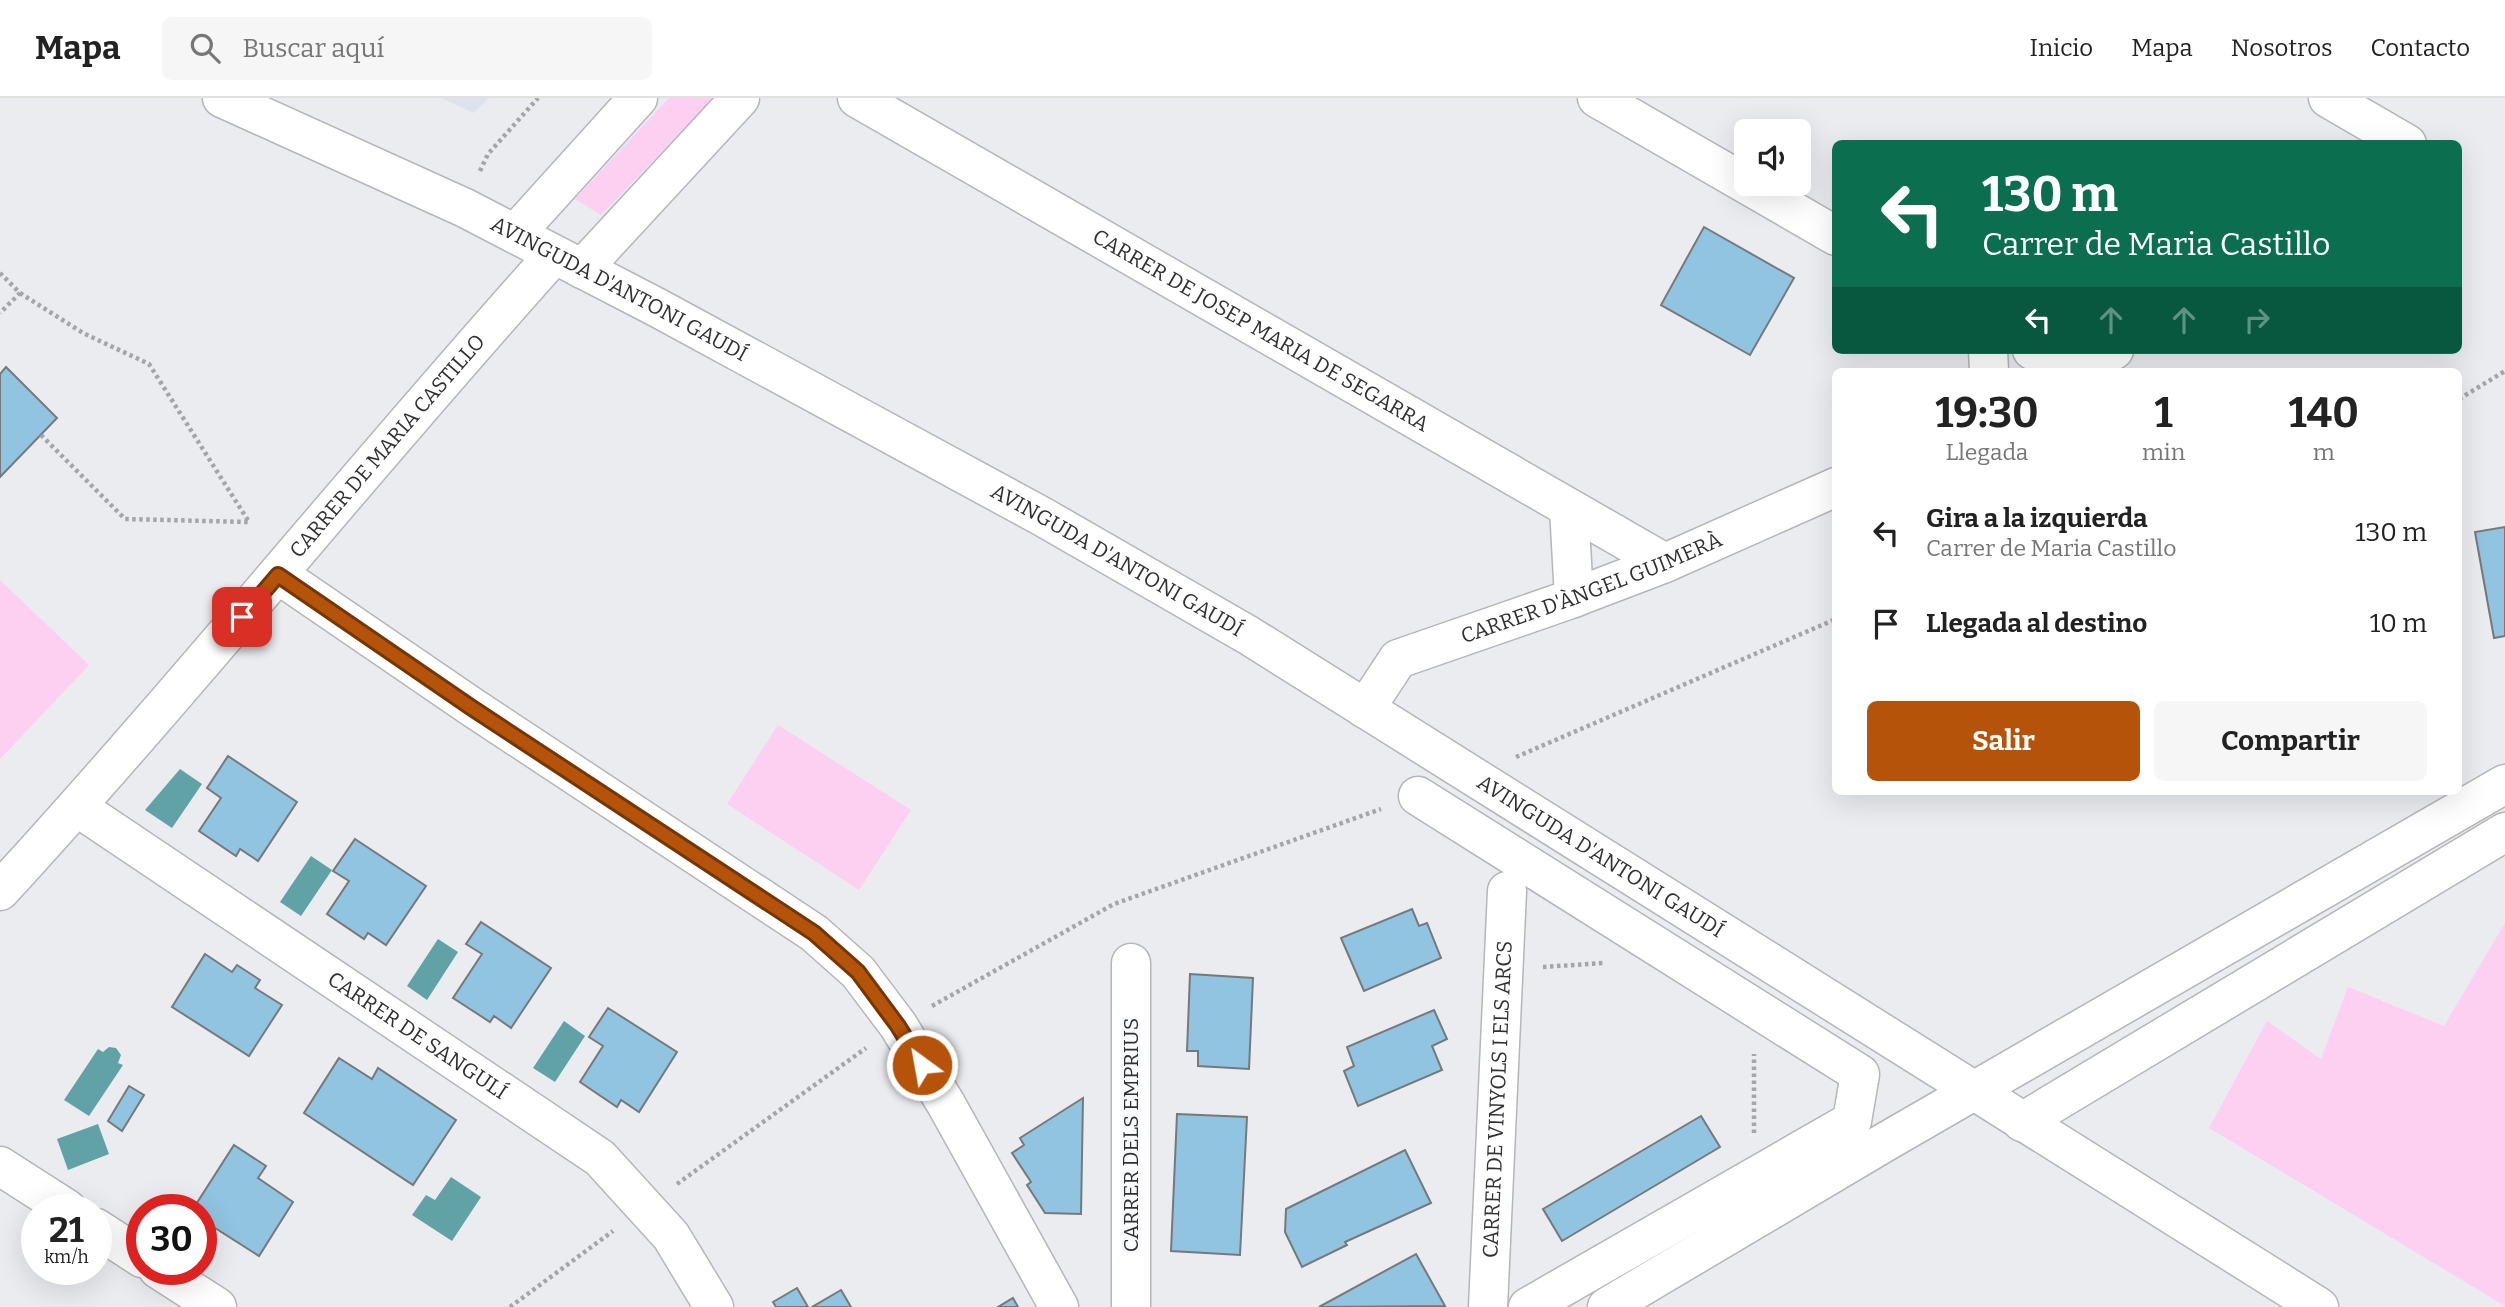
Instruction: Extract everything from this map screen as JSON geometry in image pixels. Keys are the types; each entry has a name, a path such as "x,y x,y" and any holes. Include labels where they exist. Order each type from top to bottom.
{"street":[{"name":"AVINGUDA D'ANTONI GAUDÍ","path":"222,98 465,208 658,308 1043,517 1248,635 2319,1307"},
{"path":"515,234 638,98"},
{"name":"CARRER DE MARIA CASTILLO","path":"0,891 77,807 484,334 568,262 740,98"},
{"name":"CARRER DE JOSEP MARIA DE SEGARRA","path":"857,98 1665,563"},
{"path":"1597,98 1832,234"},
{"path":"2328,98 2362,130 2394,140"},
{"path":"2039,354 2064,368"},
{"path":"2082,368 2107,354"},
{"name":"CARRER D'ÀNGEL GUIMERÀ","path":"1365,709 1398,659 1574,598 1665,563 1832,489"},
{"path":"1569,508 1574,598"},
{"path":"278,575 472,708 814,933 858,972 898,1026 939,1093 1059,1307"},
{"path":"1607,1307 1887,1140 2505,784"},
{"path":"1418,796 1860,1074 1852,1121 1528,1307"},
{"name":"CARRER DE SANGULÍ","path":"77,807 600,1158 671,1236 714,1307"},
{"path":"2022,1122 2505,832"},
{"name":"CARRER DE VINYOLS I ELS ARCS","path":"1488,1307 1507,891"},
{"name":"CARRER DELS EMPRIUS","path":"1131,963 1131,1307"},
{"path":"0,1166 44,1194"},
{"path":"183,1285 217,1307"}],"path":[{"path":"465,208 488,154 538,98"},
{"path":"0,273 20,293 83,333 149,364 249,522 125,519 41,435"},
{"path":"0,313 20,293"},
{"path":"2462,397 2505,371"},
{"path":"1504,969 1611,963"},
{"path":"1753,1178 1755,1008"}],"shaded area":[{"path":"441,98 489,98 474,113"},
{"path":"669,98 713,98 601,215 575,199"},
{"path":"0,580 89,665 0,759"},
{"path":"778,725 911,810 859,890 727,804"},
{"path":"2505,923 2505,1306 2209,1128 2267,1021 2321,1059 2348,987 2444,1026"}],"water":[{"path":"180,769 202,784 172,828 145,810"},
{"path":"311,856 332,870 301,916 280,902"},
{"path":"438,939 458,952 427,1000 407,986"},
{"path":"564,1021 585,1036 555,1082 533,1068"},
{"path":"109,1047 116,1048 121,1055 118,1063 123,1065 89,1116 64,1100 98,1049 103,1052"},
{"path":"98,1124 109,1154 68,1170 57,1139"},
{"path":"451,1177 481,1197 452,1241 412,1215 426,1195 435,1200"}],"building":[{"path":"1704,227 1794,278 1750,355 1661,305"},
{"path":"6,367 57,418 0,477 0,374"},
{"path":"2505,527 2505,636 2494,638 2475,532"},
{"path":"228,756 297,802 258,861 240,849 236,856 199,831 221,798 207,788"},
{"path":"355,839 426,886 386,945 368,933 364,939 327,914 349,881 333,871"},
{"path":"1412,909 1419,926 1427,923 1441,958 1364,991 1341,938"},
{"path":"481,922 551,968 511,1028 494,1016 490,1022 453,998 482,954 466,944"},
{"path":"205,954 232,972 237,965 260,980 255,988 282,1005 249,1056 172,1007"},
{"path":"1190,974 1253,978 1249,1069 1198,1066 1198,1051 1187,1051"},
{"path":"608,1008 677,1052 639,1112 621,1100 617,1107 580,1082 603,1046 589,1037"},
{"path":"1434,1010 1447,1039 1432,1046 1442,1070 1358,1106 1344,1071 1354,1066 1347,1047"},
{"path":"339,1058 372,1079 378,1068 456,1120 413,1185 304,1113"},
{"path":"129,1086 144,1095 122,1131 108,1121"},
{"path":"1083,1098 1081,1214 1045,1213 1027,1185 1031,1182 1012,1153 1024,1145 1020,1138"},
{"path":"1177,1114 1247,1117 1240,1255 1171,1251"},
{"path":"1701,1116 1720,1147 1562,1241 1543,1209"},
{"path":"234,1145 266,1166 258,1178 293,1202 259,1256 217,1229 217,1194 203,1194"},
{"path":"1405,1150 1431,1203 1345,1242 1347,1245 1302,1267 1285,1232 1286,1209"},
{"path":"1416,1254 1445,1306 1319,1307"},
{"path":"797,1288 808,1307 776,1307 773,1302"},
{"path":"841,1290 851,1307 812,1307"},
{"path":"1013,1298 1018,1307 998,1307"}],"route":[{"path":"242,617 278,575 472,708 814,933 858,972 898,1026 922,1065"}]}
